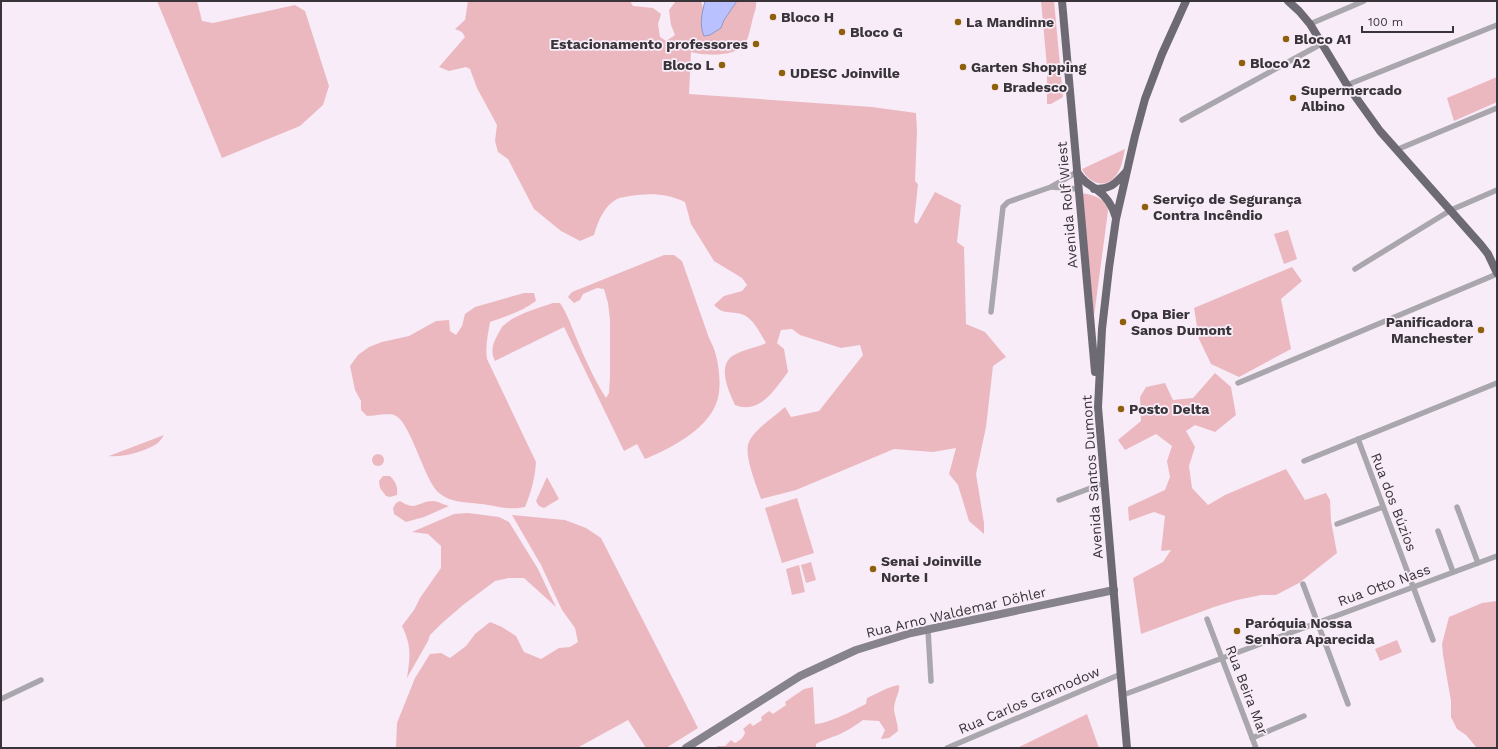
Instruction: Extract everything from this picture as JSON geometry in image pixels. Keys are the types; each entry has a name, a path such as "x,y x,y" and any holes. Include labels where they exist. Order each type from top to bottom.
{"main road":[{"name":"Avenida Santos Dumont","path":"1127,748 1098,407 1102,329 1116,219 1126,171 1143,106 1153,75 1186,1"},
{"path":"1288,1 1300,11 1310,24 1364,111 1396,150 1481,245 1488,254 1497,274"},
{"name":"Avenida Rolf Wiest","path":"1062,3 1098,407"},
{"path":"1078,189 1096,189 1112,186 1126,171"},
{"path":"1077,172 1086,183 1096,189 1109,202 1116,219"},
{"name":"Rua Arno Waldemar Döhler","path":"686,748 780,688 841,655 884,641 928,630 1114,590"}],"street":[{"path":"1310,24 1364,1"},
{"path":"1347,85 1497,25"},
{"path":"1182,120 1323,43"},
{"path":"1396,150 1497,108"},
{"path":"991,312 1003,207 1012,200 1051,187 1077,172"},
{"path":"1051,187 1078,189"},
{"path":"1355,270 1451,210 1497,190"},
{"path":"1238,383 1497,274"},
{"path":"1304,461 1497,382"},
{"name":"Rua dos Búzios","path":"1358,439 1433,640"},
{"path":"1059,500 1104,483"},
{"path":"1337,524 1383,507"},
{"path":"1457,508 1478,563"},
{"path":"1438,531 1453,572"},
{"name":"Rua Otto Nass","path":"1123,695 1497,556"},
{"path":"1304,584 1348,704"},
{"name":"Rua Beira Mar","path":"1207,619 1256,748"},
{"path":"928,630 931,681"},
{"name":"Rua Carlos Gramodow","path":"947,748 1121,674"},
{"path":"1,699 41,680"},
{"path":"1252,738 1304,716"}],"shaded area":[{"path":"157,1 197,1 202,21 213,23 295,5 305,11 329,86 323,105 300,126 222,158"},
{"path":"468,1 630,1 633,6 653,8 661,14 658,24 660,37 666,41 675,35 671,25 669,10 676,1 701,1 703,8 702,31 721,28 724,20 737,1 756,1 748,36 745,44 741,48 728,53 712,55 691,52 689,94 872,107 916,113 917,131 915,181 918,184 914,222 917,224 935,192 961,205 957,242 964,247 966,324 985,332 1006,357 993,366 986,427 976,474 984,523 984,534 969,521 958,485 949,474 956,448 933,452 894,449 796,490 761,499 749,462 748,447 752,437 760,428 785,407 791,417 819,411 863,355 860,345 841,348 800,335 792,329 781,330 777,343 784,349 788,372 766,399 752,406 744,407 735,405 727,386 725,372 729,359 742,351 766,343 748,317 740,314 725,312 714,305 724,296 742,291 747,285 742,278 714,261 691,224 685,202 678,199 665,195 651,194 619,198 612,202 605,210 594,235 580,241 561,231 534,209 508,159 498,152 495,141 497,125 477,88 470,69 466,67 449,71 439,67 465,37 462,32 455,29 465,20"},
{"path":"1041,1 1054,1 1063,97 1051,104 1047,104 1047,67"},
{"path":"1497,77 1497,102 1454,121 1447,98"},
{"path":"1125,149 1119,171 1113,179 1108,182 1098,183 1094,181 1085,174 1082,169"},
{"path":"1081,193 1094,196 1101,200 1108,211 1094,316"},
{"path":"1288,230 1297,259 1284,264 1274,234"},
{"path":"664,255 674,255 682,261 716,355 720,381 716,404 704,422 686,438 645,459 637,444 624,451 564,327 495,361 492,350 502,327 512,319 553,303 560,303 568,317 591,371 606,398 609,393 610,376 610,320 608,303 604,289 597,288 583,294 580,300 574,303 568,297 572,292"},
{"path":"1292,267 1302,281 1281,299 1291,349 1239,377 1211,364 1199,339 1194,308"},
{"path":"524,293 534,293 536,301 531,305 490,322 486,350 487,359 536,462 534,480 527,502 525,507 507,508 458,502 448,499 439,493 433,486 406,427 400,419 391,414 367,416 361,410 361,401 355,390 350,366 358,355 369,347 382,342 409,336 436,321 449,320 450,331 456,335 462,326 465,314 475,307"},
{"path":"1215,373 1231,387 1236,415 1215,432 1195,425 1186,431 1195,447 1189,466 1192,488 1208,505 1225,495 1286,469 1305,500 1326,493 1330,500 1331,521 1337,553 1299,583 1276,595 1261,595 1237,600 1141,634 1133,578 1163,562 1171,550 1161,551 1165,516 1154,512 1129,521 1128,507 1165,490 1170,477 1167,461 1172,446 1156,434 1125,450 1118,440 1141,421 1140,397 1146,387 1165,383 1173,400 1193,398"},
{"path":"164,435 158,443 141,451 121,456 109,456"},
{"path":"376,454 380,454 384,460 380,466 376,466 372,462 372,458"},
{"path":"383,476 390,476 394,480 397,487 397,495 390,497 386,496 380,488 379,481"},
{"path":"547,477 559,499 544,508 539,506 536,501"},
{"path":"797,498 814,553 782,563 765,508"},
{"path":"400,501 410,506 433,501 449,506 424,517 406,522 394,514 393,508 396,503"},
{"path":"468,513 499,517 509,522 538,569 556,607 524,578 509,578 495,581 463,605 430,635 407,678 409,646 402,626 441,568 441,546 428,534 412,532 454,514"},
{"path":"512,515 565,520 586,528 601,538 698,728 666,748 646,748 628,720 577,748 396,748 397,723 415,678 430,654 441,653 450,658 466,646 475,634 490,622 502,627 516,636 524,652 541,659 559,648 570,647 578,642 575,628 562,610 541,565"},
{"path":"811,562 816,580 806,583 801,565"},
{"path":"799,565 805,592 792,595 786,569"},
{"path":"1497,601 1497,748 1477,748 1466,735 1457,729 1451,717 1451,701 1442,644 1449,617 1482,603"},
{"path":"1397,640 1402,652 1380,661 1375,649"},
{"path":"899,685 894,710 898,731 889,738 881,739 885,730 879,721 863,720 845,732 816,744 816,748 717,748 717,746 725,746 731,740 735,743 739,741 745,732 743,729 750,723 753,726 762,720 761,717 769,711 773,714 786,705 785,702 804,689 813,687 815,724 834,719 848,713 866,704 867,698"},
{"path":"1087,714 1099,748 1017,748"}],"water":[{"path":"705,1 737,1 724,20 721,28 710,35 704,36 701,23"}],"place":[{"name":"Bloco H","path":"773,17"},
{"name":"La Mandinne","path":"958,22"},
{"name":"Bloco G","path":"842,32"},
{"name":"Bloco A1","path":"1286,39"},
{"name":"Estacionamento professores","path":"756,44"},
{"name":"Bloco A2","path":"1242,63"},
{"name":"Bloco L","path":"722,65"},
{"name":"Garten Shopping","path":"963,67"},
{"name":"UDESC Joinville","path":"782,73"},
{"name":"Bradesco","path":"995,87"},
{"name":"Supermercado Albino","path":"1293,98"},
{"name":"Serviço de Segurança Contra Incêndio","path":"1145,207"},
{"name":"Opa Bier Sanos Dumont","path":"1123,322"},
{"name":"Panificadora Manchester","path":"1481,330"},
{"name":"Posto Delta","path":"1121,409"},
{"name":"Senai Joinville Norte I","path":"873,569"},
{"name":"Paróquia Nossa Senhora Aparecida","path":"1237,631"}]}
